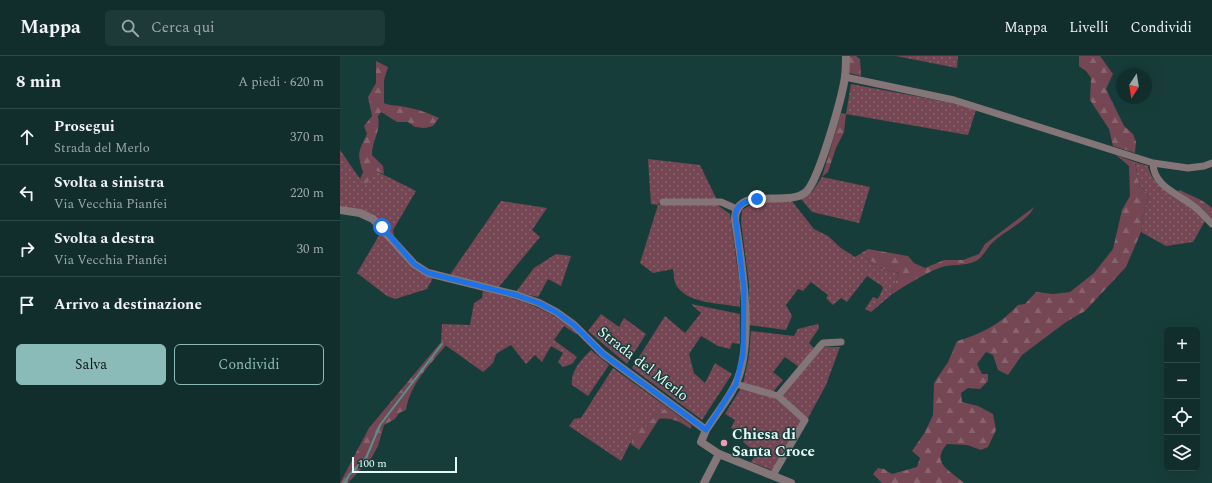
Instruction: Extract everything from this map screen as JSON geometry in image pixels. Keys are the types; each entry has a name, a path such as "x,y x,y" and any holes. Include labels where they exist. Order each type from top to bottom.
{"street":[{"path":"791,483 719,454 701,442 706,430 736,384 743,355 743,278 735,220 737,209 742,203 749,200 795,197 804,194 810,188 819,170 845,77 846,56"},
{"path":"845,77 954,100 1153,163 1188,168 1204,166 1212,162"},
{"path":"1153,163 1154,173 1158,179 1169,189 1196,208 1212,224"},
{"path":"663,202 721,202 737,209"},
{"name":"Strada del Merlo","path":"340,210 360,213 373,219 414,264 428,273 516,295 539,303 556,312 578,329 603,354 706,430"},
{"path":"778,396 823,343 841,342"},
{"path":"736,384 778,396 805,420 773,475"},
{"path":"704,483 719,454"}],"green space":[{"path":"850,56 856,56 860,59 861,76 849,73"},
{"path":"896,56 958,56 957,68"},
{"path":"1079,56 1100,56 1113,74 1106,89 1124,126 1133,134 1136,142 1135,153 1113,146 1109,129 1090,100 1091,78 1086,71 1079,66"},
{"path":"376,61 388,67 384,80 384,103 415,109 439,118 433,126 425,128 415,127 408,122 397,122 381,112 378,116 379,122 372,149 372,155 383,166 384,174 376,171 365,187 360,179 363,172 359,153 367,134 364,126 372,116 368,97 376,83"},
{"path":"851,84 952,103 976,110 968,135 846,114"},
{"path":"841,113 846,114 844,132 836,148 828,172 822,177"},
{"path":"340,150 365,186 376,171 416,191 393,230 394,237 382,223 371,214 358,210 340,208"},
{"path":"1116,155 1135,162 1139,185 1149,195 1143,217 1141,232 1126,267 1085,311 1066,322 1022,355 1008,375 998,370 993,355 986,352 977,364 982,374 988,374 988,381 980,389 968,388 961,393 962,402 978,406 993,414 996,430 988,447 981,450 967,445 947,444 942,451 941,462 948,471 964,483 882,483 873,474 878,468 884,469 892,474 917,467 920,458 912,451 925,432 933,415 934,383 948,362 957,341 990,328 1018,305 1025,304 1036,292 1053,294 1070,292 1094,273 1113,249 1122,210 1130,196 1129,166"},
{"path":"648,159 700,165 717,200 661,200 658,205 651,204"},
{"path":"1135,162 1148,166 1150,174 1160,186 1186,203 1205,221 1193,242 1166,246 1141,232 1143,217 1149,195 1139,185"},
{"path":"822,177 870,187 859,223 812,212 801,199 812,192"},
{"path":"1180,190 1209,205 1212,208 1212,219 1203,209 1176,192"},
{"path":"791,200 814,229 828,236 841,248 855,257 860,254 883,269 899,273 891,295 871,312 865,309 873,297 878,299 883,288 867,276 847,302 841,298 833,305 826,298 828,295 811,282 803,291 798,289 786,305 792,316 786,330 749,325 749,284 741,222 742,210 754,203"},
{"path":"501,201 547,208 532,230 540,237 498,288 449,276"},
{"path":"716,204 730,214 740,287 740,307 705,302 688,296 676,285 673,269 653,273 640,263 658,205"},
{"path":"1034,207 1027,217 992,243 976,261 967,264 939,268 914,280 891,295 899,273 883,269 860,254 868,249 908,256 914,263 925,268 944,260 963,260 979,254 985,244"},
{"path":"381,232 426,276 433,278 427,289 395,299 387,296 357,273"},
{"path":"556,254 571,256 561,286 548,279 538,297 516,292 534,268"},
{"path":"483,291 522,301 555,317 578,333 576,334 564,326 554,340 577,357 572,364 563,367 558,362 563,353 551,346 542,362 535,355 526,364 511,345 496,354 493,363 483,372 441,342 442,324 470,325 474,303 482,298"},
{"path":"691,304 740,314 740,344 732,343 730,349 718,346 701,336 689,354 694,373 705,383 715,363 732,374 702,420 632,368 665,316 685,333 701,313"},
{"path":"601,314 619,327 624,318 646,334 627,364 588,331"},
{"path":"818,324 819,328 809,343 814,348 799,367 785,357 773,372 783,380 773,392 743,384 749,355 751,331 794,336 798,329"},
{"path":"441,342 446,345 416,383 408,401 406,410 399,413 395,419 384,425 378,446 372,457 348,483 340,483 369,428"},
{"path":"822,347 840,347 826,385 807,420 781,396"},
{"path":"591,350 609,365 588,396 572,385 572,380 577,366"},
{"path":"613,368 667,407 656,415 645,428 639,426 621,461 569,426 574,419 581,418"},
{"path":"741,388 777,399 802,420 774,471 751,462 757,453 743,442 746,436 731,428 735,420 725,414"},
{"path":"667,407 691,425 691,429 676,421 659,419 639,450 631,444 633,435 639,425 645,427 656,415"}],"waterway":[{"path":"345,483 349,475 366,458 380,425 442,344"}],"place":[{"name":"Chiesa di Santa Croce","path":"724,443"}],"route":[{"path":"382,227 414,264 428,273 516,295 539,303 556,312 574,325 603,354 706,430 736,384 740,371 744,350 744,298 735,215 738,206 742,203 757,199"}]}
